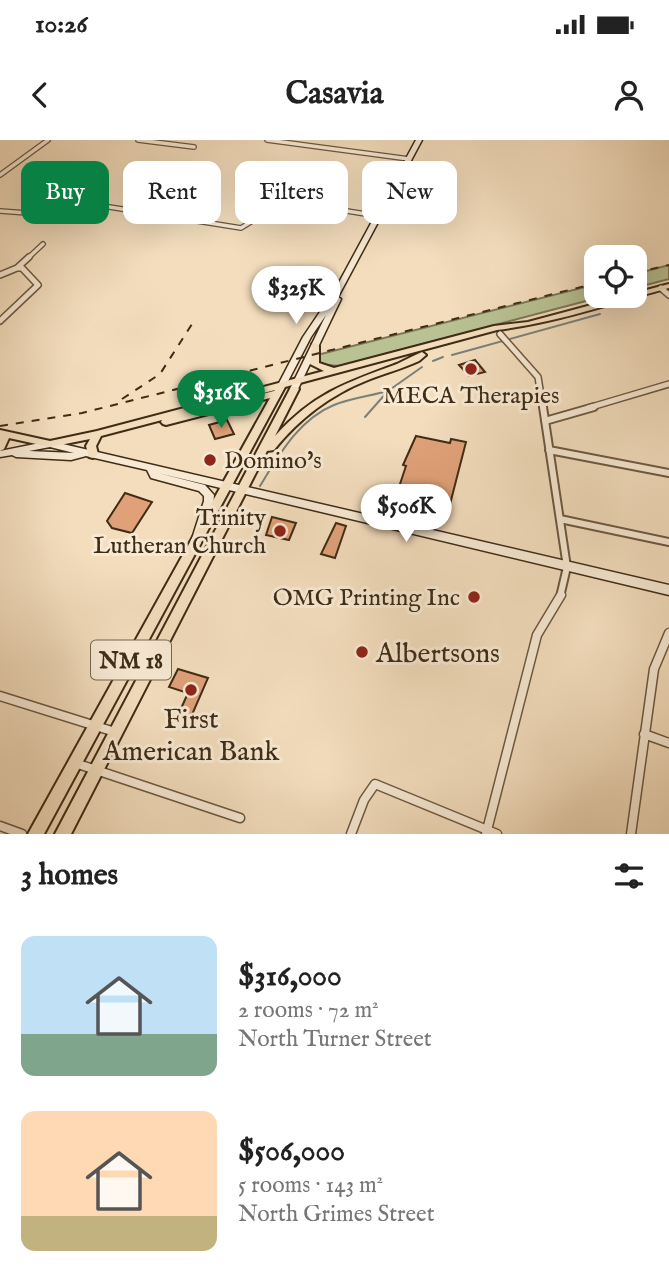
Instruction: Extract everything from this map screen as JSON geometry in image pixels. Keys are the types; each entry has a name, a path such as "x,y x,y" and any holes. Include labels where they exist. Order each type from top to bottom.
{"main road":[{"path":"409,159 419,140"},
{"path":"296,385 340,288 374,224"},
{"path":"647,292 665,287"},
{"path":"0,451 150,425 235,405 280,389 307,337 340,288"},
{"path":"139,425 149,419 422,355 586,308"},
{"path":"296,385 335,371 506,326 528,324"},
{"path":"315,346 314,364 323,370 335,371"},
{"path":"255,467 286,428 318,401 343,387 422,355"},
{"name":"NM 18","path":"64,834 296,385"},
{"name":"NM 18","path":"36,834 280,389"},
{"path":"235,405 254,405 260,409 264,419"},
{"path":"1,433 669,590"},
{"path":"0,451 4,439 1,433"},
{"path":"90,454 97,435"},
{"path":"0,451 71,457 90,454"},
{"path":"151,468 154,476 202,488 209,495 209,505 197,528 196,542"},
{"path":"166,596 185,601"}],"street":[{"path":"0,175 48,140"},
{"path":"138,140 194,148"},
{"path":"267,140 409,159"},
{"path":"0,211 27,213 53,198 241,228 253,225 274,204 285,201 362,213"},
{"path":"0,275 17,268 43,244"},
{"path":"0,321 38,285 22,268 17,268"},
{"path":"665,287 669,295"},
{"path":"486,832 537,635 562,593 567,567 538,377 500,334"},
{"path":"545,421 667,386"},
{"path":"549,450 669,473"},
{"path":"560,519 669,542"},
{"path":"631,834 654,669 669,633"},
{"path":"0,696 117,732"},
{"path":"644,734 669,743"},
{"path":"75,763 240,817"},
{"path":"351,834 368,791 375,784 486,832 497,834"},
{"path":"0,826 22,834"}],"green space":[{"path":"669,265 669,279 647,285 647,271"},
{"path":"584,287 584,302 339,366 317,364 317,355"}],"building":[{"name":"MECA Therapies","path":"475,360 485,372 469,376 459,365"},
{"path":"227,420 234,434 215,439 209,425"},
{"path":"416,436 450,443 451,439 466,442 449,508 425,502 426,497 398,490 406,466 403,465"},
{"path":"125,493 152,502 132,533 112,528 107,521"},
{"name":"Trinity Lutheran Church","path":"272,517 296,523 289,540 266,535"},
{"path":"336,523 346,526 335,558 321,554"},
{"name":"First American Bank","path":"178,669 208,678 191,717 179,713 188,693 169,687"}],"waterway":[{"path":"452,355 600,314"},
{"path":"433,361 443,357"},
{"path":"388,391 422,367"},
{"path":"260,486 291,439 310,419 340,403 388,391"},
{"path":"365,417 388,391"}],"railway":[{"path":"647,270 669,265"},
{"path":"0,426 82,413 584,286"},
{"path":"122,399 160,374 192,324"}],"place":[{"name":"MECA Therapies","path":"471,369"},
{"name":"Domino's","path":"210,460"},
{"name":"Trinity Lutheran Church","path":"280,531"},
{"name":"OMG Printing Inc","path":"474,597"},
{"name":"Albertsons","path":"362,652"},
{"name":"First American Bank","path":"191,690"}]}
